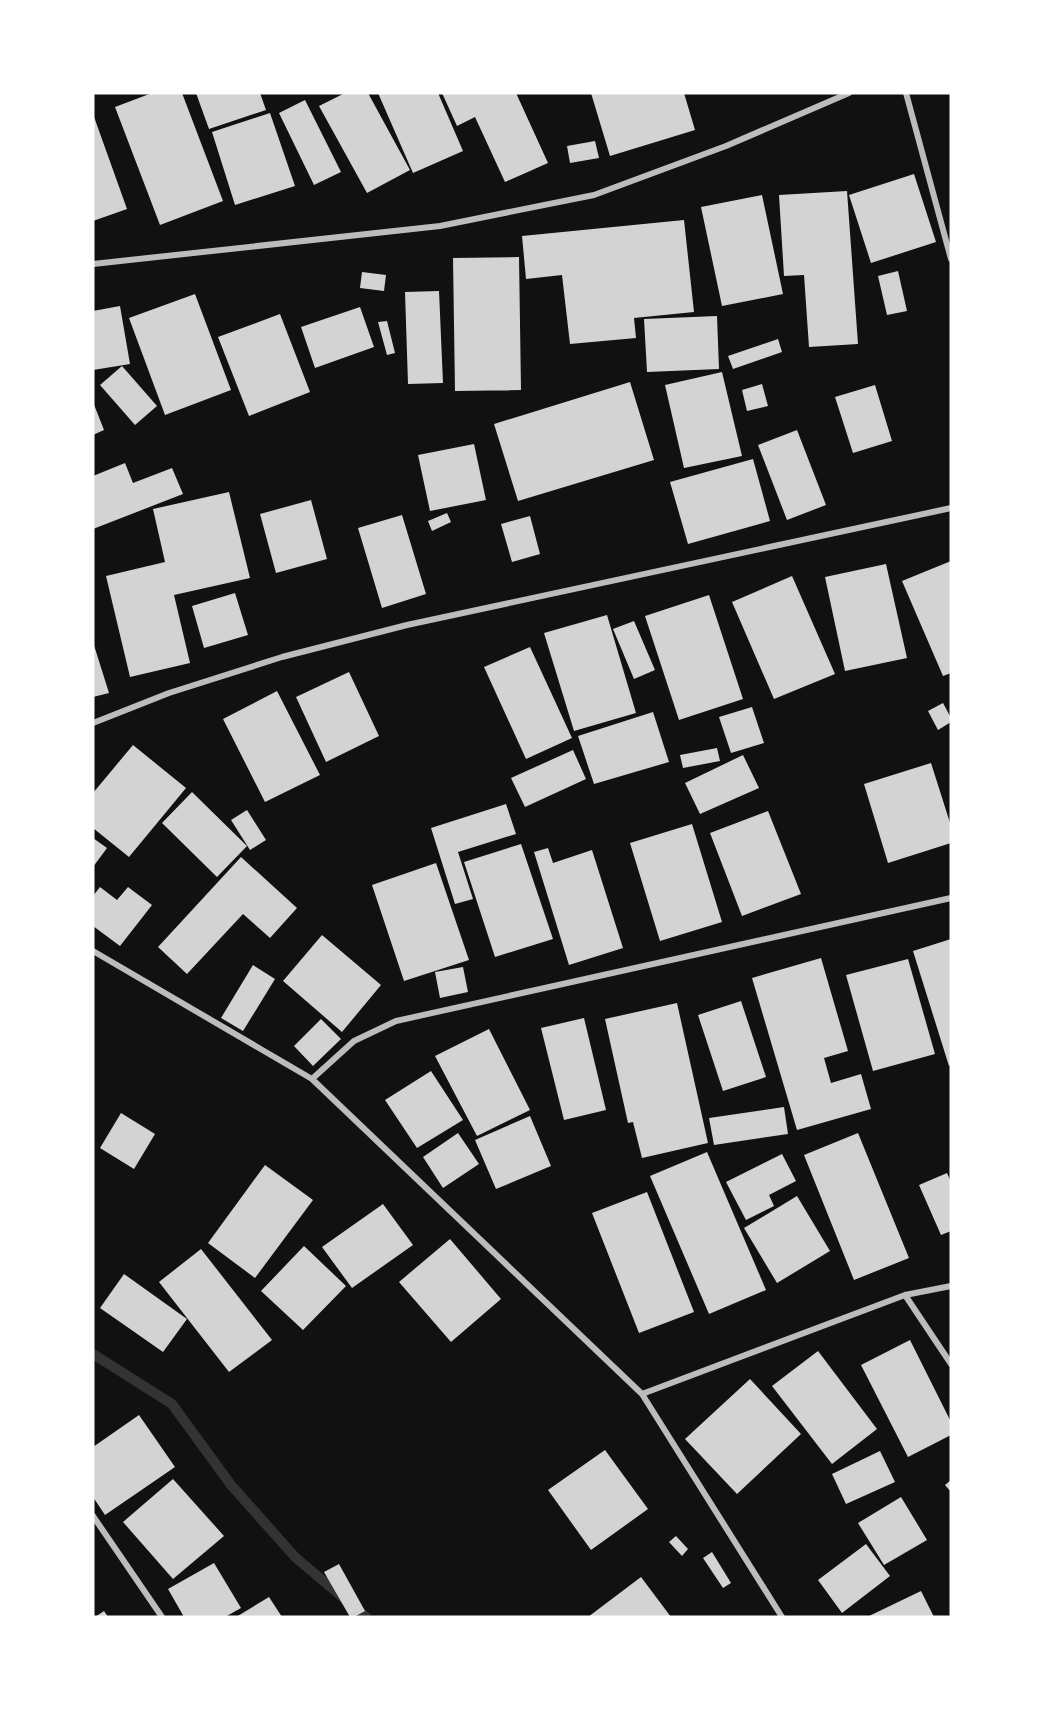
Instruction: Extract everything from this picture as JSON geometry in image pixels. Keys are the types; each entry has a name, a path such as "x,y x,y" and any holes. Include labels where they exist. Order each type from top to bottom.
{"street":[{"path":"93,264 440,226 594,195 726,146 849,93"},
{"path":"906,93 951,259"},
{"path":"93,723 169,693 282,657 395,628 951,508"},
{"path":"312,1079 354,1041 396,1021 951,898"},
{"path":"93,951 312,1079 642,1394 782,1617"},
{"path":"642,1394 906,1295 951,1286"},
{"path":"906,1295 951,1365"},
{"path":"93,1516 162,1617"}],"building":[{"path":"152,93 182,93 223,201 160,225 115,107"},
{"path":"196,93 260,93 266,110 209,129"},
{"path":"345,93 368,93 410,170 367,193 319,106"},
{"path":"378,93 438,93 463,151 413,173"},
{"path":"442,93 516,93 548,163 505,182 475,117 457,126"},
{"path":"591,93 684,93 695,130 610,156"},
{"path":"305,100 341,172 314,185 279,113"},
{"path":"270,113 295,186 235,205 212,132"},
{"path":"93,114 127,209 93,221"},
{"path":"595,141 599,158 570,163 567,146"},
{"path":"914,174 936,242 871,263 849,195"},
{"path":"847,191 858,344 809,347 804,275 784,276 779,195"},
{"path":"762,195 783,294 722,306 701,207"},
{"path":"684,220 694,312 634,318 636,338 570,344 562,275 526,279 522,236"},
{"path":"519,257 521,390 455,391 453,258"},
{"path":"898,271 907,311 887,315 878,276"},
{"path":"362,272 386,275 384,291 360,288"},
{"path":"439,291 443,383 408,384 405,292"},
{"path":"195,294 231,390 165,415 129,318"},
{"path":"120,306 130,364 93,370 93,311"},
{"path":"360,307 374,347 315,368 301,327"},
{"path":"280,314 310,392 249,416 218,337"},
{"path":"717,316 719,369 647,372 644,319"},
{"path":"387,321 395,353 387,355 378,322"},
{"path":"778,339 782,352 733,369 728,356"},
{"path":"122,366 157,406 135,425 100,385"},
{"path":"722,372 742,456 684,468 665,385"},
{"path":"630,382 654,460 518,501 494,424"},
{"path":"762,384 768,406 747,411 742,390"},
{"path":"875,385 892,441 853,453 835,397"},
{"path":"93,402 104,430 93,435"},
{"path":"797,430 826,505 787,520 758,445"},
{"path":"474,444 486,500 430,511 418,455"},
{"path":"753,459 770,521 688,544 670,482"},
{"path":"125,463 133,483 172,468 183,494 93,529 93,476"},
{"path":"229,492 250,578 174,595 190,663 130,677 106,576 165,562 153,509"},
{"path":"311,500 327,559 276,573 260,514"},
{"path":"447,513 451,522 432,531 428,521"},
{"path":"402,515 426,594 382,608 358,528"},
{"path":"530,516 540,554 512,562 501,524"},
{"path":"951,561 951,673 943,676 902,581"},
{"path":"886,564 907,658 845,671 825,577"},
{"path":"792,576 835,674 774,699 732,602"},
{"path":"235,593 248,635 204,648 192,606"},
{"path":"709,595 743,699 679,720 645,616"},
{"path":"607,615 636,713 574,731 544,633"},
{"path":"634,621 655,670 634,679 613,629"},
{"path":"93,642 109,693 93,697"},
{"path":"530,647 572,738 526,759 484,667"},
{"path":"349,672 379,736 326,762 296,697"},
{"path":"277,691 320,775 265,802 223,719"},
{"path":"943,703 951,722 938,730 928,711"},
{"path":"752,707 764,743 731,753 719,717"},
{"path":"653,712 669,762 594,784 578,736"},
{"path":"133,745 186,788 129,857 93,828 93,793"},
{"path":"717,748 720,761 683,768 680,755"},
{"path":"573,750 586,779 525,807 511,778"},
{"path":"743,755 759,788 700,814 685,783"},
{"path":"931,763 951,826 951,843 888,863 864,784"},
{"path":"192,792 247,846 217,877 162,823"},
{"path":"506,804 516,834 458,852 473,899 455,904 431,828"},
{"path":"247,810 266,840 250,850 231,820"},
{"path":"768,811 801,894 742,916 710,833"},
{"path":"692,824 722,922 660,941 630,843"},
{"path":"93,838 107,848 93,867"},
{"path":"521,844 553,939 495,957 464,862"},
{"path":"548,848 553,863 592,850 623,948 569,965 534,852"},
{"path":"241,857 297,908 270,938 243,914 187,974 158,947"},
{"path":"436,863 469,960 404,981 372,885"},
{"path":"100,887 117,900 128,887 152,905 120,946 93,926 93,896"},
{"path":"322,935 381,985 342,1032 283,981"},
{"path":"951,939 951,1065 949,1066 913,951"},
{"path":"821,958 848,1051 824,1058 831,1083 861,1074 871,1109 797,1130 752,978"},
{"path":"908,959 935,1054 873,1071 846,975"},
{"path":"253,965 275,979 243,1031 221,1018"},
{"path":"463,967 468,992 440,998 435,972"},
{"path":"741,1001 766,1077 723,1091 698,1015"},
{"path":"677,1003 708,1143 642,1158 633,1122 628,1123 605,1019"},
{"path":"584,1018 606,1110 564,1120 541,1028"},
{"path":"321,1019 341,1039 313,1066 294,1046"},
{"path":"489,1029 530,1110 477,1136 435,1056"},
{"path":"431,1071 463,1120 417,1148 385,1100"},
{"path":"784,1107 788,1134 714,1145 709,1118"},
{"path":"121,1113 155,1134 134,1169 100,1148"},
{"path":"530,1116 551,1166 496,1189 475,1140"},
{"path":"458,1133 479,1164 443,1188 423,1157"},
{"path":"858,1133 909,1258 854,1280 804,1155"},
{"path":"707,1152 766,1290 709,1314 650,1176"},
{"path":"782,1154 796,1181 769,1195 774,1206 746,1220 726,1182"},
{"path":"265,1165 313,1200 255,1278 208,1243"},
{"path":"947,1173 951,1182 951,1231 941,1235 919,1185"},
{"path":"647,1192 694,1312 639,1333 592,1213"},
{"path":"797,1196 830,1251 777,1283 744,1228"},
{"path":"383,1204 413,1245 352,1288 322,1247"},
{"path":"450,1239 501,1299 451,1342 399,1282"},
{"path":"304,1246 346,1286 303,1330 261,1291"},
{"path":"201,1249 272,1340 229,1372 159,1282"},
{"path":"124,1274 187,1319 163,1352 100,1308"},
{"path":"910,1340 951,1422 951,1435 908,1457 861,1365"},
{"path":"818,1351 877,1429 832,1464 772,1386"},
{"path":"750,1379 801,1434 737,1494 685,1439"},
{"path":"139,1415 175,1467 105,1515 93,1497 93,1447"},
{"path":"605,1450 648,1509 591,1550 548,1490"},
{"path":"880,1451 895,1482 846,1504 832,1474"},
{"path":"173,1479 224,1536 173,1579 123,1522"},
{"path":"951,1480 951,1492 945,1485"},
{"path":"901,1497 927,1540 884,1565 858,1523"},
{"path":"676,1536 688,1549 682,1556 669,1542"},
{"path":"866,1544 890,1576 842,1613 818,1580"},
{"path":"712,1552 731,1583 723,1588 703,1558"},
{"path":"214,1563 241,1608 225,1617 184,1617 168,1589"},
{"path":"339,1564 365,1611 354,1617 350,1617 324,1572"},
{"path":"641,1577 671,1617 588,1617"},
{"path":"921,1591 934,1617 867,1617"},
{"path":"269,1597 282,1617 236,1617"},
{"path":"104,1611 108,1617 95,1617"}],"waterway":[{"path":"93,1354 172,1404 231,1485 295,1557 366,1617"}]}
